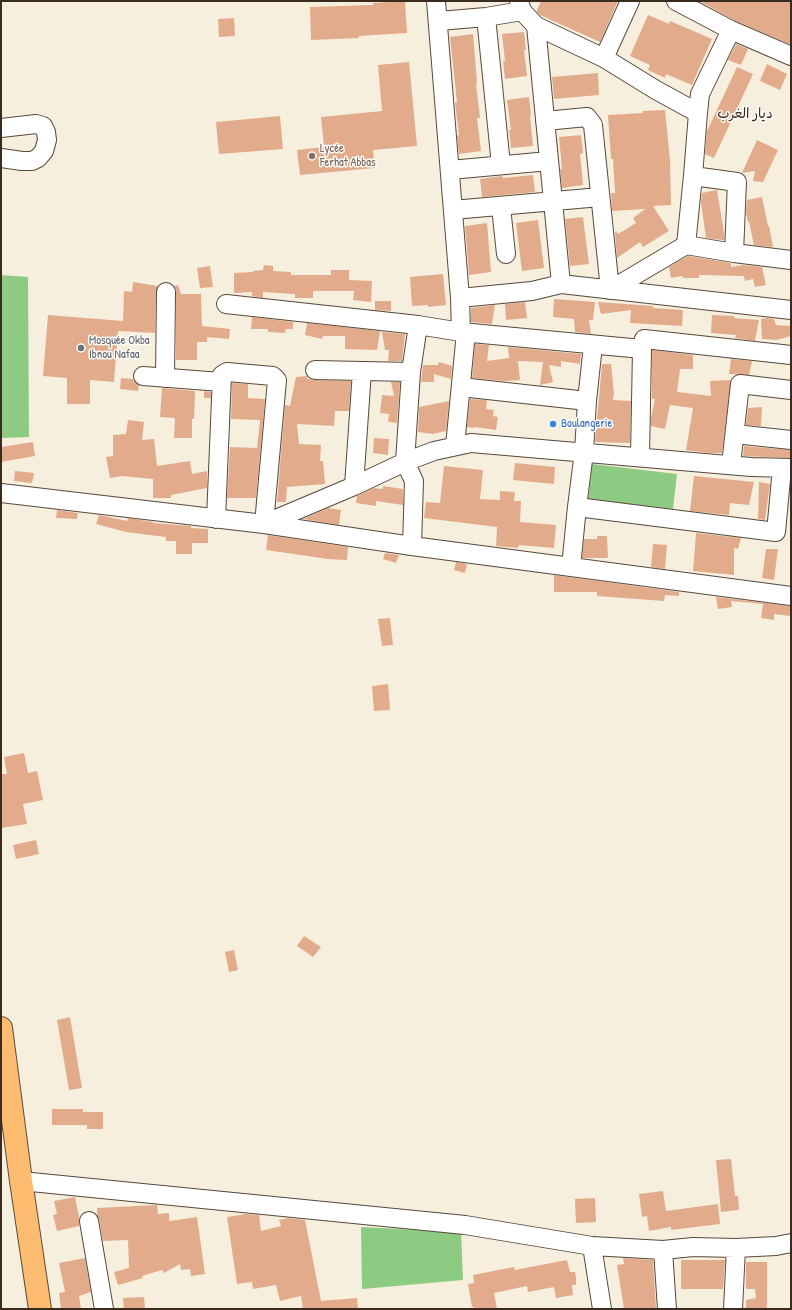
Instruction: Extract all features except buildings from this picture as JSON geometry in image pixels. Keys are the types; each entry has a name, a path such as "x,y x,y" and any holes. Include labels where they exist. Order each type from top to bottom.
{"main road":[{"path":"1,1028 21,1182 40,1309"}],"street":[{"path":"436,1 439,21 463,332 461,387 455,446"},
{"path":"604,58 630,1"},
{"path":"676,1 731,30 791,56"},
{"path":"439,21 486,17 520,6 536,26 604,58 656,90 698,113"},
{"path":"486,17 501,165"},
{"path":"536,26 560,284"},
{"path":"686,245 700,94 731,30"},
{"path":"545,121 587,117 593,125 610,290"},
{"path":"1,128 36,124 43,126 46,132 47,140 44,151 38,158 32,161 1,158"},
{"path":"450,170 549,161"},
{"path":"693,176 737,182 734,253"},
{"path":"453,210 501,207 600,197"},
{"path":"501,207 506,254"},
{"path":"610,290 686,245 791,260"},
{"path":"460,298 532,291 560,284 791,310"},
{"path":"165,378 166,292"},
{"path":"226,304 418,325 463,332 642,349"},
{"path":"412,546 414,481 405,462 411,372 418,325"},
{"path":"640,457 642,349 644,339 791,355"},
{"path":"571,566 584,452 586,401 593,345"},
{"path":"315,370 411,372"},
{"path":"354,486 362,371"},
{"path":"216,519 222,375 227,372 273,376 277,380 264,524"},
{"path":"143,376 221,382"},
{"path":"731,465 740,384 791,390"},
{"path":"461,387 586,401"},
{"path":"735,434 791,440"},
{"path":"264,524 354,486 405,462 434,451 470,443 731,465 787,468 776,532 577,508"},
{"path":"1,493 264,524 412,546 791,596"},
{"path":"21,1182 465,1225 592,1246 663,1250 693,1247 736,1248 776,1246 791,1243"},
{"path":"89,1221 104,1309"},
{"path":"592,1246 602,1309"},
{"path":"733,1309 736,1248"},
{"path":"663,1250 667,1309"}],"green space":[{"path":"1,275 28,277 29,437 1,438"},
{"path":"592,464 677,474 673,509 588,500"},
{"path":"361,1227 461,1232 463,1280 362,1289"}],"place":[{"name":"Lycée Ferhat Abbas","path":"312,156"},
{"name":"Mosquée Okba Ibnou Nafaa","path":"81,348"},
{"name":"Boulangerie","path":"553,424"}],"district":[{"name":"ديار الغرب","path":"745,114"}]}
